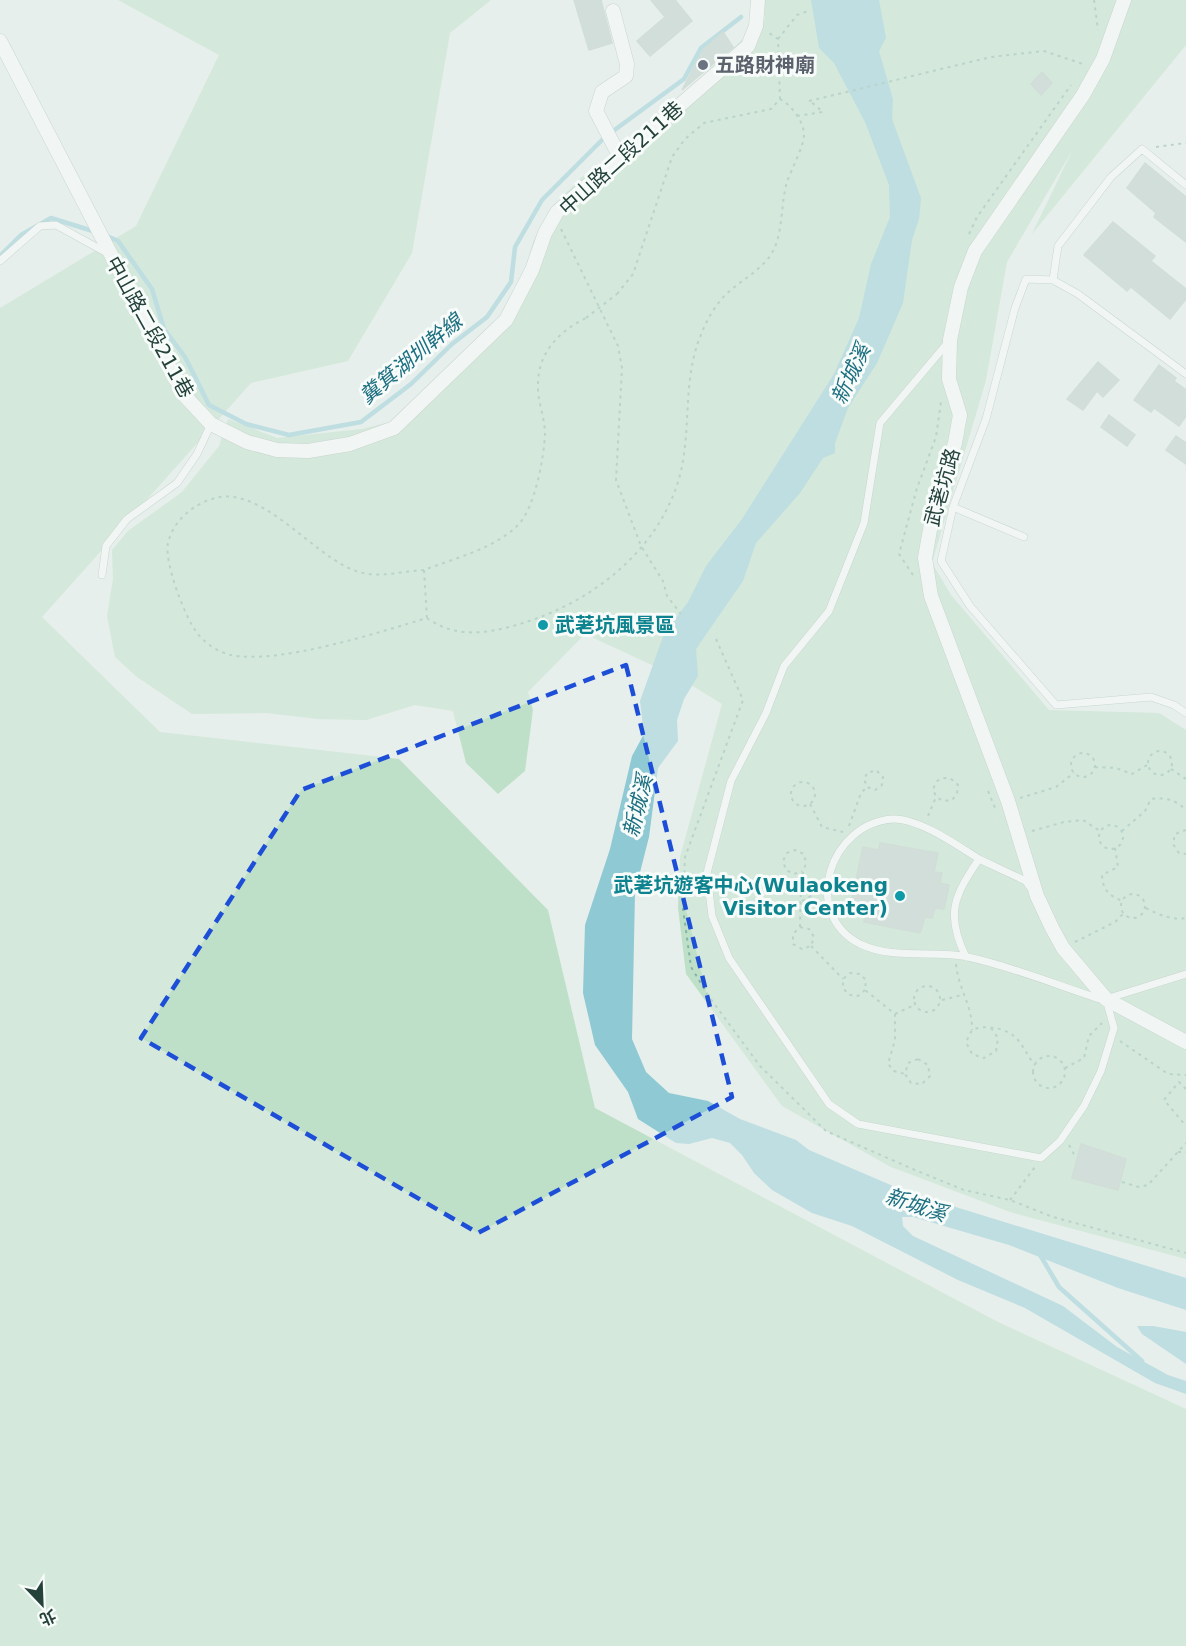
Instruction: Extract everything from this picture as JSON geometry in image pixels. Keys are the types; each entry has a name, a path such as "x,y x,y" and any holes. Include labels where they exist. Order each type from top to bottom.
{"street":[{"name":"中山路二段211巷","path":"0,41 184,395 211,424 247,442 277,450 308,451 350,444 394,428 506,320 532,270 545,233 557,212 614,146 748,46 756,26 758,0"},
{"name":"武荖坑路","path":"1125,0 1103,59 1083,95 975,251 961,287 950,340 949,378 960,415 955,443 933,507 925,558 931,596 1008,801 1038,897 1064,948 1106,999 1186,1042"},
{"path":"613,11 627,64 626,76 602,92 596,111 614,146"}],"lane":[{"path":"1053,280 1058,246 1111,177 1142,148 1186,185"},
{"path":"0,261 40,226 56,225 109,252"},
{"path":"1186,374 1078,294 1053,280 1026,279 1015,308 986,419 953,507 941,561 970,606 1056,705 1150,697 1174,705 1186,714"},
{"path":"950,340 880,423 864,523 829,611 784,666 766,713 730,781 707,873 712,916 729,958 829,1104 858,1124 1041,1158 1063,1137 1101,1071 1114,1028 1106,999"},
{"path":"102,575 106,546 127,519 177,483 197,454 211,424"},
{"path":"953,507 1024,537"},
{"path":"1038,897 1026,881 979,859 923,827 895,819 869,824 847,840 832,860 828,887 831,912 841,929 860,944 885,952 966,957 1106,1001 1106,999 1186,974"},
{"path":"966,957 958,940 954,915 958,891 979,859"}],"path":[{"path":"427,618 310,649 249,657 230,655 210,646 195,629 172,573 167,546 172,531 184,515 215,498 236,496 258,505 354,571 380,575 424,570 480,549 506,535 520,523 531,502 537,483 545,434 538,384 544,354 570,326 586,318 617,294 633,274 672,157 685,139 704,123 771,109 780,99 778,39 797,15 808,11"},
{"path":"756,26 778,39"},
{"path":"797,116 823,112 809,101 991,57 1044,51 1086,65"},
{"path":"427,618 438,626 459,632 504,629 566,607 606,584 641,546 665,514 681,470 692,360 707,320 730,290 754,273 771,255 779,230 781,205 787,182 804,135 797,116 788,104 780,99"},
{"path":"1142,148 1186,143"},
{"path":"557,212 568,243 618,346 622,368 616,480 641,546 663,581 666,596 681,614"},
{"path":"424,570 427,618"},
{"path":"714,774 743,700 716,639"},
{"path":"1074,773 1086,776 1095,767 1116,768 1132,774 1147,765 1150,755 1161,751 1171,758 1171,769"},
{"path":"1074,773 1071,762 1079,753 1091,756 1095,767"},
{"path":"1147,765 1155,775 1161,775 1171,769"},
{"path":"1171,769 1186,779"},
{"path":"877,771 883,777 882,785 875,790 867,787 864,779 868,772 877,771"},
{"path":"1008,801 1044,792 1067,781 1074,773"},
{"path":"923,827 936,797 933,789 936,781 944,777 952,779 958,785 957,794 952,800 943,801 936,797"},
{"path":"800,782 808,783 814,789 814,797 810,804 801,806 794,802 790,795 793,787 800,782"},
{"path":"847,840 855,807 867,787"},
{"path":"1122,831 1114,825 1104,827 1100,831 1100,843 1107,848 1115,848 1122,841 1122,831 1145,811 1151,799 1170,800 1181,804 1186,812"},
{"path":"810,804 822,827 831,831 842,831 847,840"},
{"path":"1018,835 1064,822 1083,820 1100,831"},
{"path":"1186,829 1175,834 1173,844 1179,853 1186,854"},
{"path":"1115,848 1118,867 1102,875 1103,886 1109,895 1122,901"},
{"path":"800,927 798,915 802,901 802,871 807,862 804,854 795,850 787,853 783,861 786,870 794,874 802,871"},
{"path":"802,901 828,887"},
{"path":"1137,894 1145,902 1145,908 1136,917 1124,914 1122,901 1125,896 1137,894"},
{"path":"1145,908 1160,916 1186,918"},
{"path":"1064,948 1115,922 1124,914"},
{"path":"800,927 809,929 814,937 811,946"},
{"path":"800,927 792,934 793,944 802,949 811,946"},
{"path":"811,946 843,979 843,988 849,995 858,996 865,990 866,980 860,974 850,973 843,979"},
{"path":"956,956 962,995 972,1015 972,1030 966,1042 972,1054 984,1058 996,1051 998,1038 991,1028"},
{"path":"914,1005 914,995 920,988 930,986 938,991 942,1000"},
{"path":"865,990 895,1014"},
{"path":"914,1005 924,1013 936,1011 942,1000 962,995"},
{"path":"895,1014 914,1005"},
{"path":"895,1014 895,1040 888,1064 894,1071 904,1074 910,1083 922,1084 930,1076 928,1065 918,1059 908,1063 904,1074"},
{"path":"1065,1068 1084,1058 1089,1036 1104,1021"},
{"path":"972,1030 981,1026 1009,1032 1018,1039 1035,1065"},
{"path":"1112,1036 1168,1074 1186,1075"},
{"path":"1045,1056 1057,1058 1065,1068 1063,1080 1054,1088 1041,1086 1033,1077 1035,1065 1045,1056"},
{"path":"1186,1089 1179,1082 1164,1101 1186,1126"},
{"path":"1063,1137 1077,1158"},
{"path":"1122,1182 1139,1187 1148,1185 1186,1143"},
{"path":"1178,1152 1186,1152"},
{"path":"1041,1158 1010,1200 1053,1217 1186,1253"}],"highlighted area":[{"path":"626,665 732,1097 478,1233 141,1038 301,790"}],"green space":[{"path":"118,0 491,0 450,33 412,253 348,361 251,383 42,617 160,732 399,759 548,910 595,1108 998,1322 1186,1409 1186,1646 0,1646 0,308 136,226 219,55"},
{"name":"武荖坑風景區","path":"762,0 1186,0 1186,45 1032,234 1073,149 1007,262 986,380 932,563 951,595 1049,710 1159,713 1186,730 1186,1259 1013,1213 891,1167 782,1106 686,974 678,908 680,857 722,704 680,678 585,634 528,692 533,710 525,771 498,794 466,763 453,711 415,705 366,720 318,719 266,713 192,714 137,677 115,657 107,616 113,579 112,550 128,531 182,492 219,446 228,419 277,438 362,429 394,421 501,315 520,288 533,242 551,208 582,177 626,145 765,19"}],"water":[{"name":"新城溪","path":"811,0 879,0 886,38 879,51 893,99 892,119 921,198 919,219 912,240 903,303 877,363 848,408 835,443 835,453 823,458 800,493 756,543 743,581 696,649 698,676 684,699 677,720 678,741 658,768 649,837 635,892 632,1039 646,1072 669,1093 708,1101 740,1119 796,1140 809,1150 907,1192 1186,1278 1186,1310 1118,1288 1009,1245 913,1217 902,1217 903,1226 913,1236 1063,1306 1117,1347 1168,1375 1186,1381 1186,1394 1155,1383 1025,1308 958,1280 852,1226 812,1213 772,1190 754,1173 742,1155 730,1143 712,1138 689,1144 676,1143 638,1119 628,1092 595,1045 583,993 585,925 610,849 632,756 644,734 640,701 664,634 688,602 706,566 742,519 834,374 859,318 871,264 890,217 889,185 865,122 834,63 819,48"},
{"path":"1137,1326 1153,1326 1186,1332 1186,1364 1142,1334"}],"building":[{"path":"574,0 601,0 612,43 589,50"},
{"path":"651,0 675,0 692,21 650,56 637,41 665,17"},
{"name":"五路財神廟","path":"723,32 733,47 682,90 703,50"},
{"path":"1042,72 1052,83 1041,95 1031,84"},
{"path":"1145,163 1186,197 1186,242 1154,217 1156,213 1127,188"},
{"path":"1113,222 1155,256 1151,261 1186,289 1186,299 1170,319 1131,287 1127,291 1084,255"},
{"path":"1098,362 1119,380 1103,397 1097,391 1083,410 1067,399"},
{"path":"1159,365 1176,378 1174,381 1186,390 1186,416 1179,426 1154,408 1151,412 1134,400"},
{"path":"1109,415 1135,435 1127,446 1101,427"},
{"path":"1176,436 1186,443 1186,464 1166,450"},
{"name":"武荖坑遊客中心(Wulaokeng Visitor Center)","path":"880,843 938,853 934,872 942,873 940,883 949,885 944,909 935,908 932,918 925,917 920,933 864,922 866,912 850,908 863,847 879,850"},
{"path":"1081,1144 1126,1159 1118,1190 1072,1178"}],"waterway":[{"name":"糞箕湖圳幹線","path":"107,236 118,241 152,289 164,329 185,357 209,405 246,424 289,435 361,422 411,384 452,344 487,317 511,282 515,247 542,200 605,137 684,79 701,48 741,17"},
{"name":"糞箕湖圳幹線","path":"0,256 21,235 51,218 96,232"},
{"path":"1039,1253 1059,1287 1142,1361"}],"place":[{"name":"五路財神廟","path":"703,65"},
{"name":"武荖坑風景區","path":"543,625"},
{"name":"武荖坑遊客中心(Wulaokeng Visitor Center)","path":"900,896"}]}
